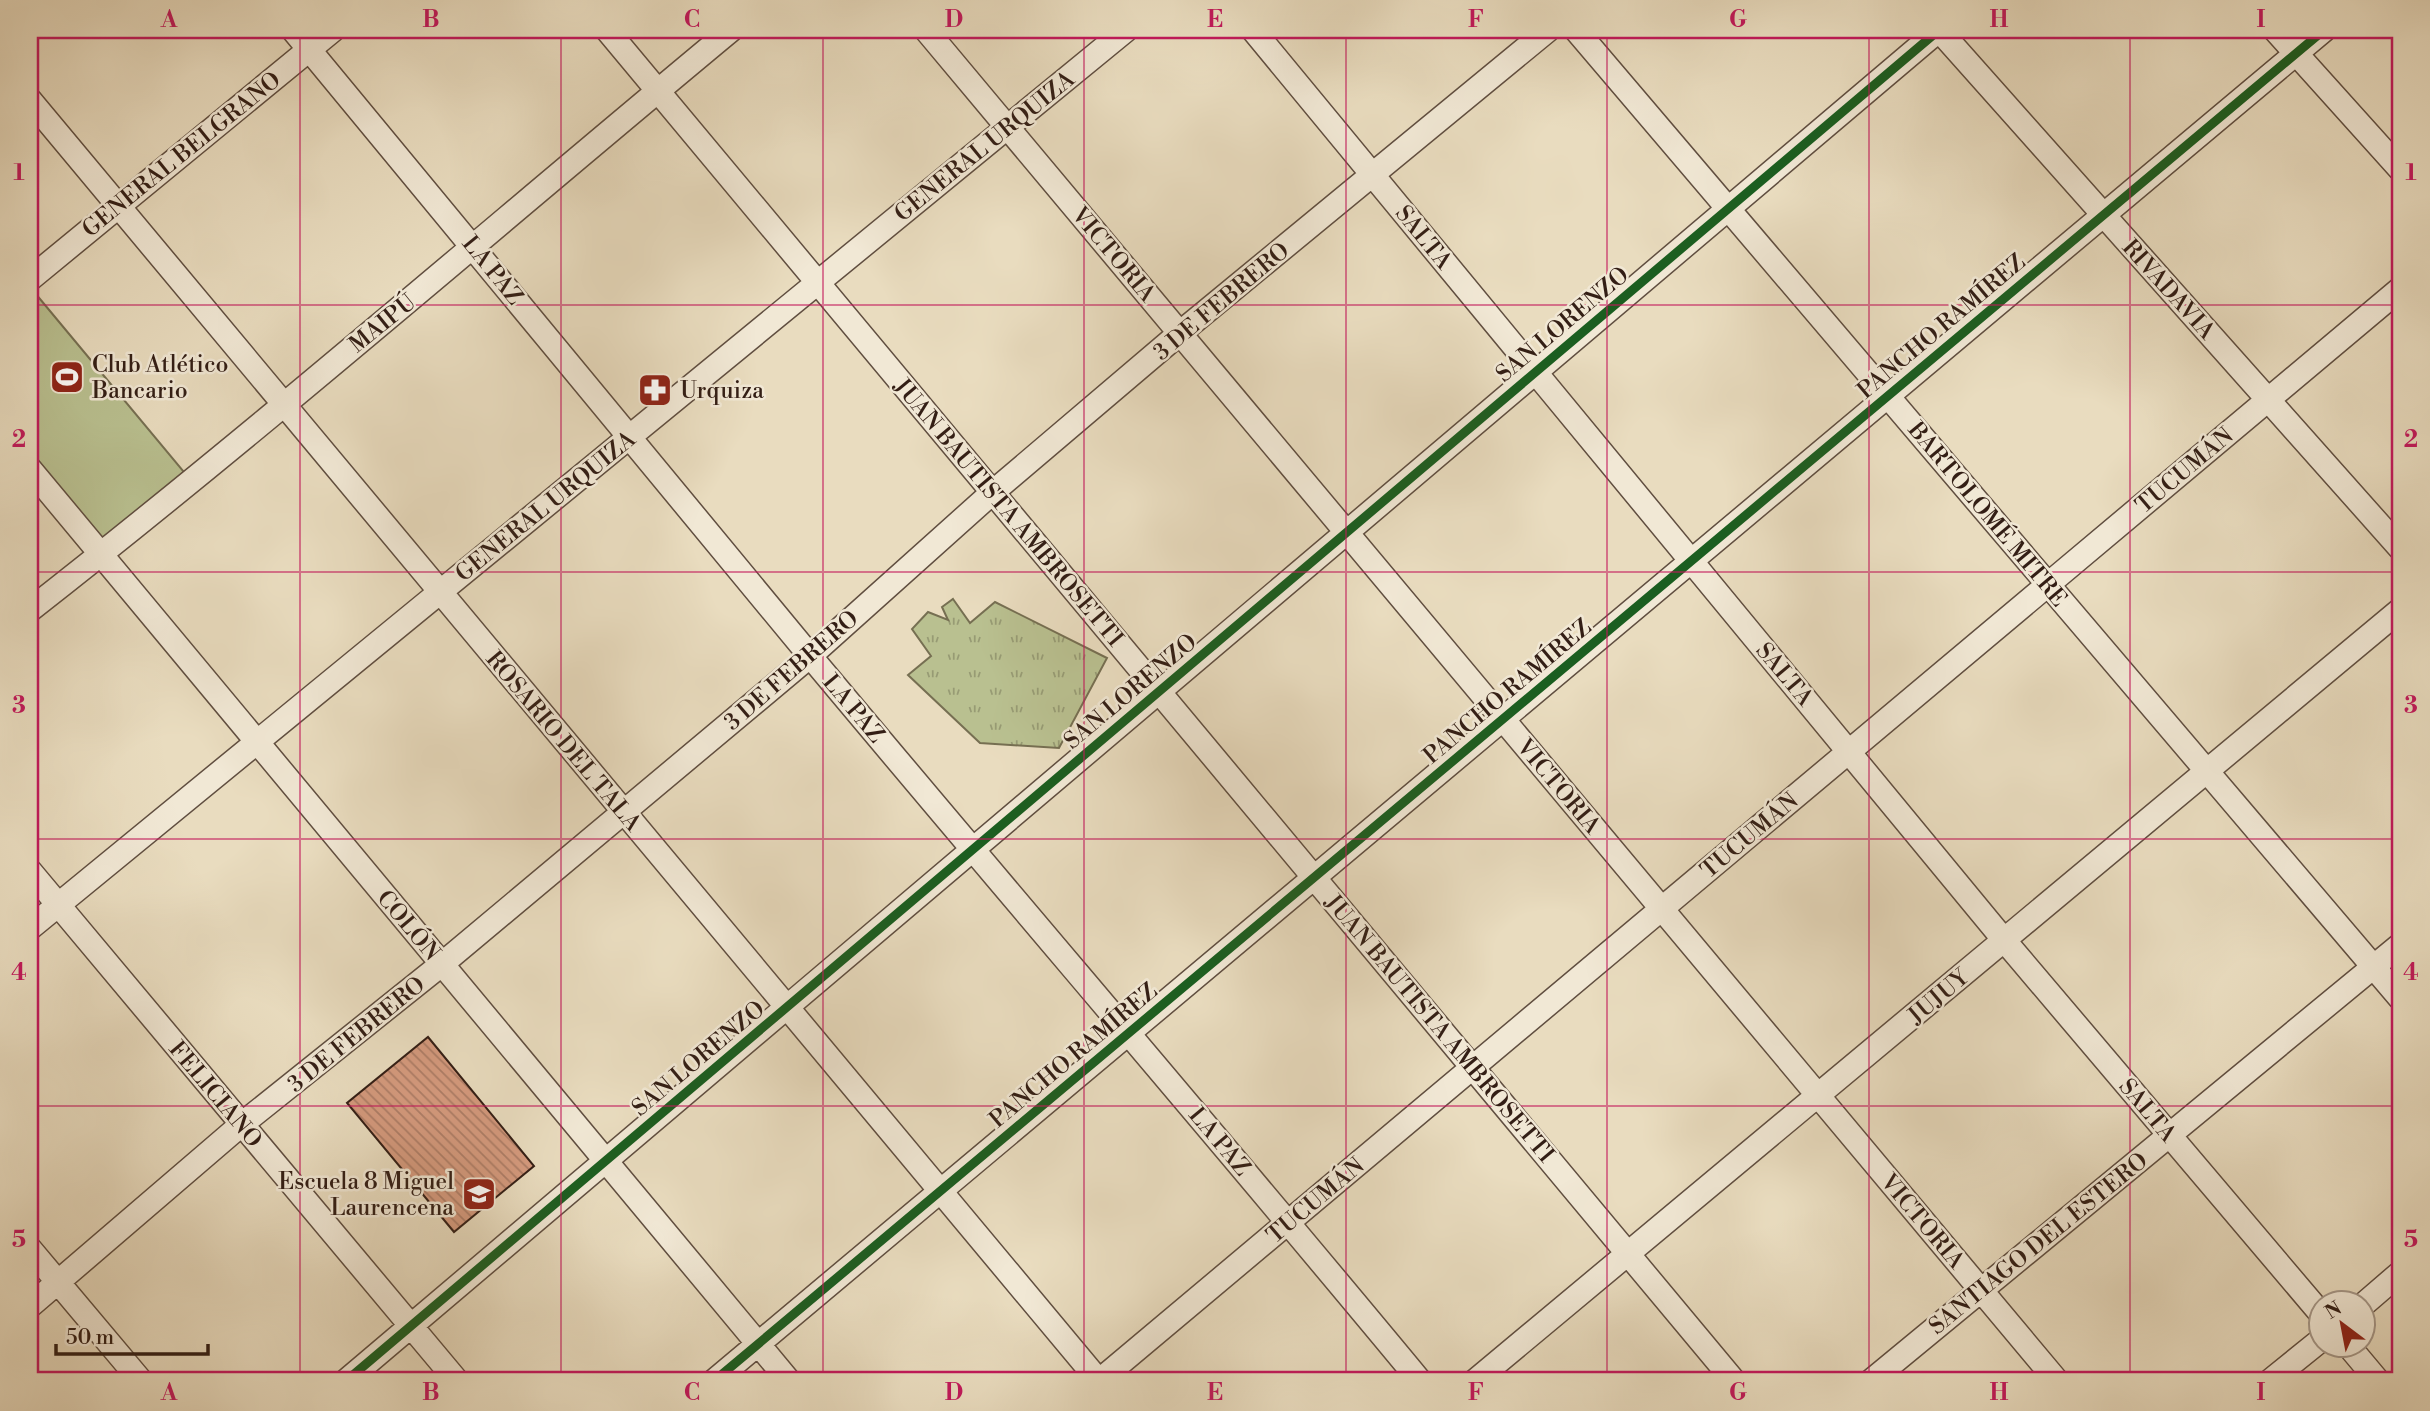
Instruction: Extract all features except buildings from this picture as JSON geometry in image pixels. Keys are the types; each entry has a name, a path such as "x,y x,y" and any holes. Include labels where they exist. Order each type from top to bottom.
{"street":[{"name":"LA PAZ","path":"293,30 810,656 1289,1222 1420,1381"},
{"name":"GENERAL BELGRANO","path":"30,279 333,30"},
{"name":"JUAN BAUTISTA AMBROSETTI","path":"607,30 1734,1381"},
{"name":"MAIPÚ","path":"30,610 474,247 731,30"},
{"name":"VICTORIA","path":"926,30 2057,1381"},
{"name":"GENERAL URQUIZA","path":"30,928 1126,30"},
{"name":"SALTA","path":"1253,30 2004,940 2308,1299"},
{"name":"3 DE FEBRERO","path":"30,1306 242,1124 442,964 810,656 993,492 1180,333 1548,30"},
{"name":"BARTOLOMÉ MITRE","path":"1576,30 2400,998"},
{"name":"SAN LORENZO","path":"346,1381 1939,30"},
{"name":"RIVADAVIA","path":"1939,30 2400,548"},
{"path":"2275,30 2400,169"},
{"name":"PANCHO RAMÍREZ","path":"715,1381 2325,30"},
{"name":"ROSARIO DEL TALA","path":"30,100 1099,1381"},
{"name":"TUCUMÁN","path":"1099,1381 2400,289"},
{"name":"COLÓN","path":"30,469 789,1381"},
{"name":"JUJUY","path":"1475,1381 2400,610"},
{"name":"FELICIANO","path":"30,871 457,1381"},
{"name":"SANTIAGO DEL ESTERO","path":"1871,1381 2400,945"},
{"path":"30,1249 141,1381"},
{"path":"2378,1292 2400,1272"},
{"path":"2270,1381 2308,1350"},
{"path":"2358,1358 2378,1381"}],"green space":[{"name":"Club Atlético Bancario","path":"30,287 189,478 100,552 30,467"},
{"path":"953,599 970,623 995,602 1107,658 1059,748 980,743 908,675 931,656 912,629 928,612 948,620 942,607"}],"cycle path":[{"path":"346,1381 1939,30"},
{"path":"714,1381 2324,30"}],"place":[{"name":"Club Atlético Bancario","path":"67,377"},
{"name":"Urquiza","path":"655,390"},
{"name":"Escuela 8 Miguel Laurencena","path":"479,1194"}]}
